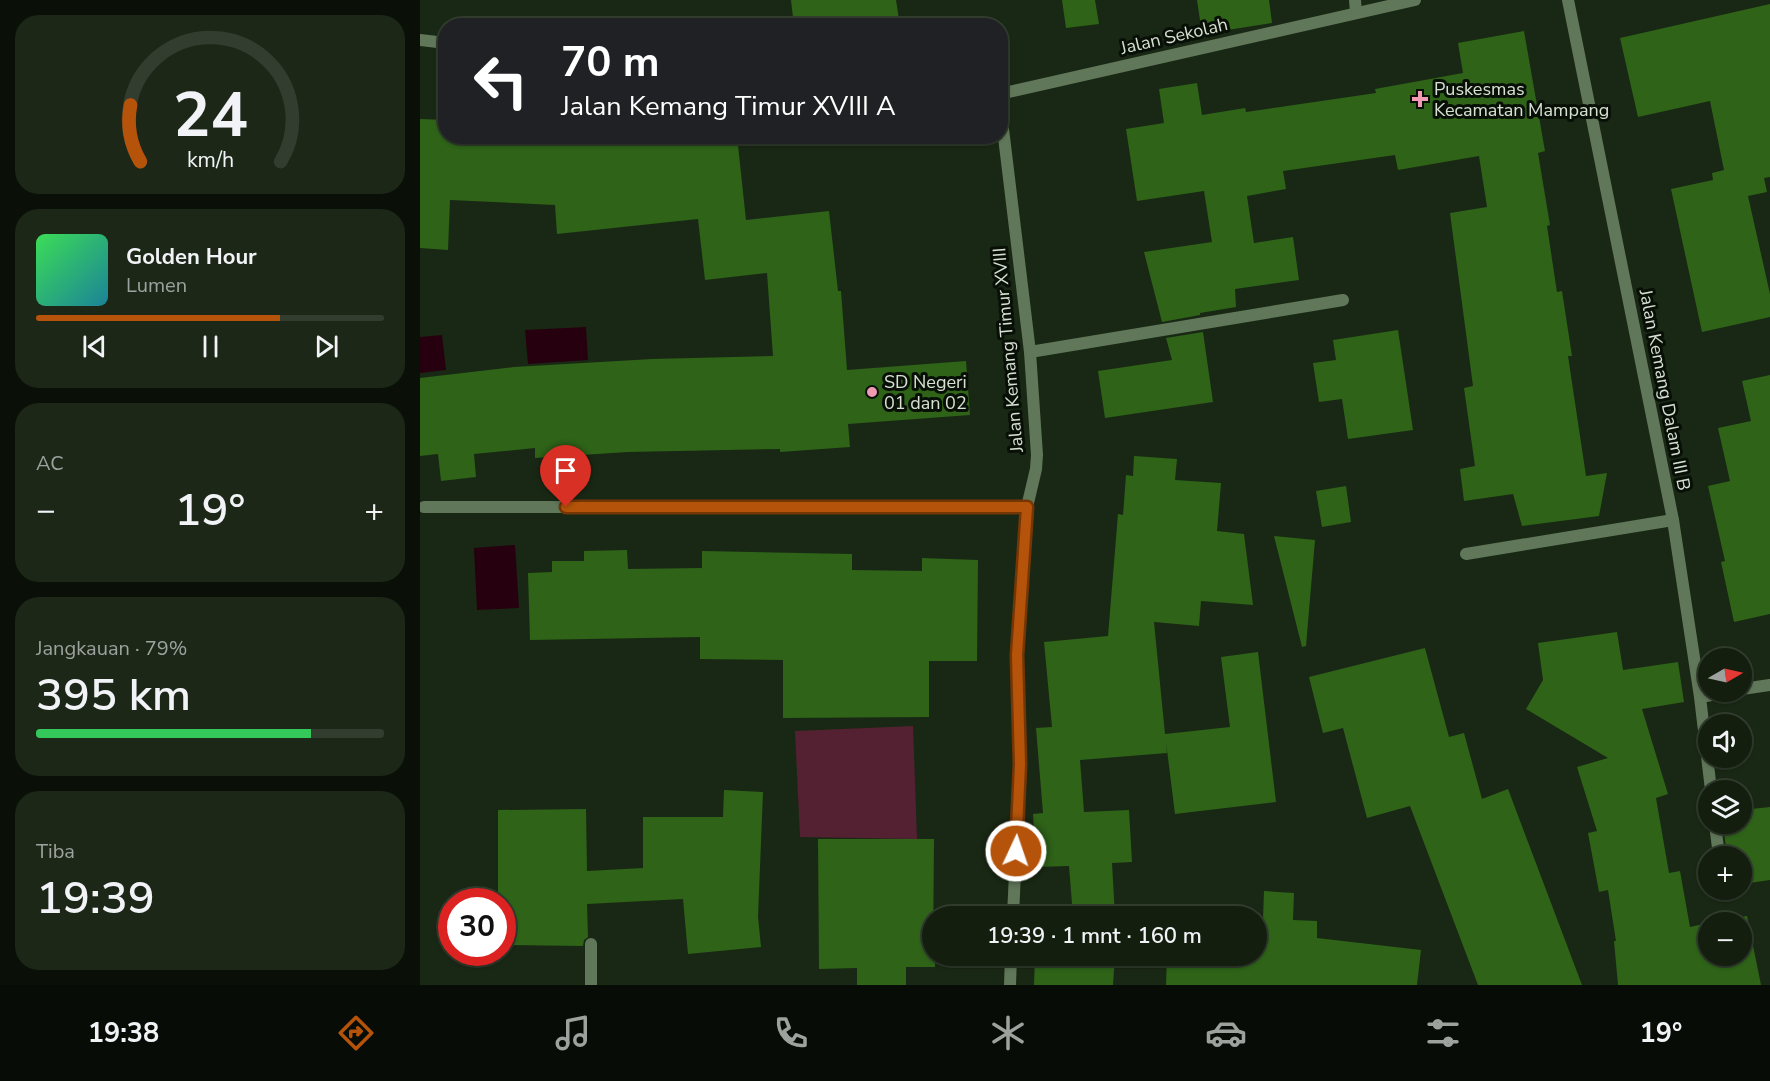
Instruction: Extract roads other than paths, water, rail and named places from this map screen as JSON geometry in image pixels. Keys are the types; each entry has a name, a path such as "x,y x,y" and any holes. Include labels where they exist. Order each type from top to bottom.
{"street":[{"name":"Jalan Sekolah","path":"1008,92 1356,6 1414,0"},
{"name":"Jalan Kemang Dalam III B","path":"1568,0 1673,520 1698,684"},
{"path":"420,40 438,42"},
{"name":"Jalan Kemang Timur XVIII","path":"1005,144 1030,352 1037,455 1036,470 1027,507 1017,655 1020,764 1013,906"},
{"path":"1030,352 1343,300"},
{"path":"423,507 1027,507"},
{"path":"1466,554 1673,520"},
{"path":"1752,688 1770,685"},
{"name":"Jalan Kemang Dalam III B","path":"1701,702 1710,780"},
{"path":"591,944 591,985"},
{"path":"1010,985 1011,966"}],"place":[{"name":"Puskesmas Kecamatan Mampang","path":"1420,99"},
{"name":"SD Negeri 01 dan 02","path":"872,392"}]}
